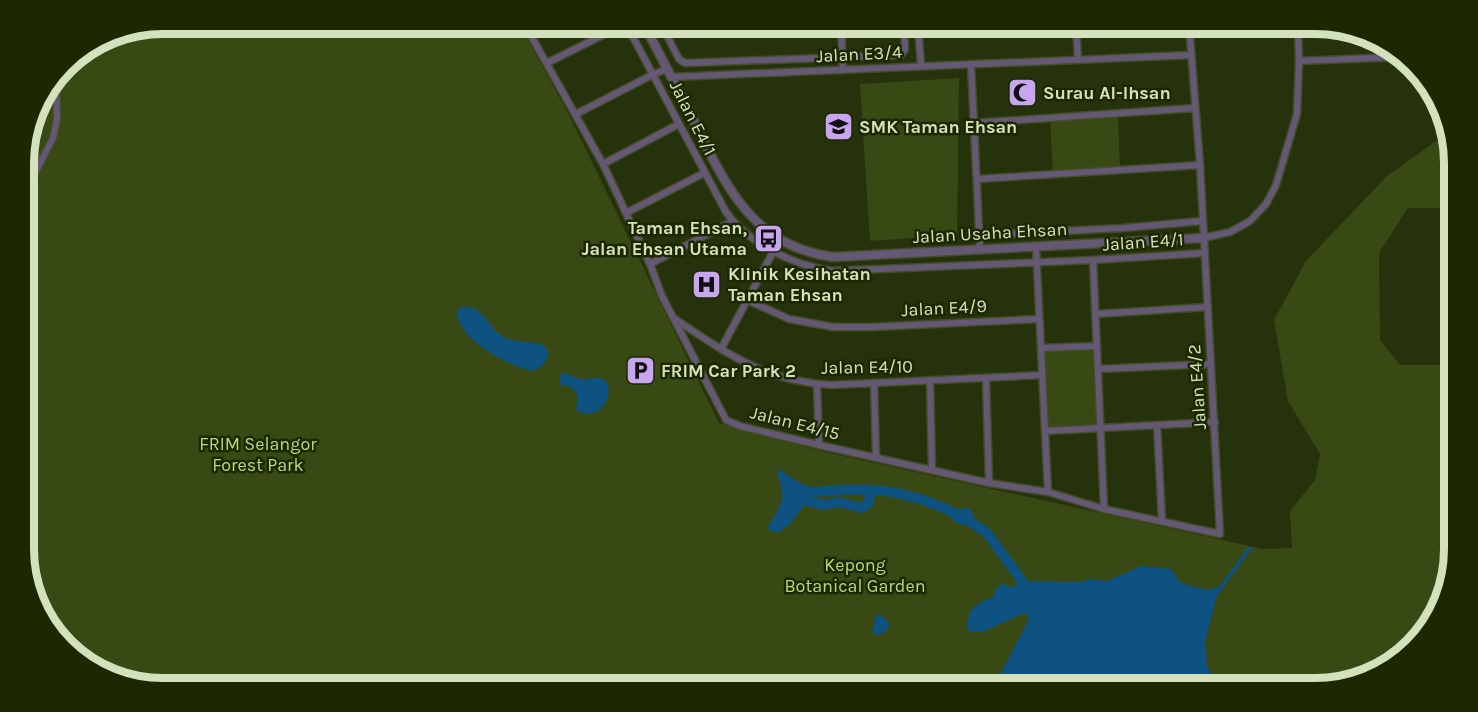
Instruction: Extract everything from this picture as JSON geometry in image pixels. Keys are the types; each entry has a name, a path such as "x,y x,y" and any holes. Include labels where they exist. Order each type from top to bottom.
{"street":[{"name":"Jalan E4/15","path":"531,35 603,164 650,264 662,296 726,420 740,426 819,445 989,483 1048,492 1104,508 1220,534"},
{"path":"547,63 604,35"},
{"name":"Jalan E4/1","path":"632,35 704,173 733,221 773,252 832,271 1205,253"},
{"name":"Jalan Usaha Ehsan","path":"650,35 735,199 755,220 778,237 813,254 833,257 1203,238 1230,232 1246,225 1270,197 1297,114 1298,35"},
{"path":"667,35 679,59 685,63 901,55 905,49 904,35"},
{"path":"841,35 843,70"},
{"path":"919,35 921,66"},
{"path":"1077,35 1078,60"},
{"name":"Jalan E4/2","path":"1190,35 1200,165 1220,534"},
{"name":"Jalan E3/4","path":"576,114 654,74 843,70 1191,55"},
{"path":"1299,61 1387,57"},
{"path":"971,64 980,250"},
{"path":"35,173 53,138 57,119 56,92"},
{"path":"974,123 1196,108"},
{"path":"603,164 679,124"},
{"path":"977,179 1200,165"},
{"path":"626,213 704,173"},
{"path":"650,264 733,221"},
{"path":"980,235 1123,228 1202,221"},
{"path":"1036,247 1048,492"},
{"path":"721,349 773,252"},
{"path":"832,271 833,257"},
{"path":"1094,260 1104,508"},
{"name":"Jalan E4/9","path":"747,300 789,319 832,327 1040,319"},
{"path":"1096,314 1208,307"},
{"name":"Jalan E4/10","path":"673,317 739,360 767,372 817,384 1042,375"},
{"path":"1041,348 1097,346"},
{"path":"1098,369 1211,364"},
{"path":"986,378 989,483"},
{"path":"930,380 932,470"},
{"path":"874,383 876,457"},
{"path":"817,384 819,445"},
{"path":"1045,431 1215,422"},
{"path":"1157,425 1162,521"}],"green space":[{"path":"163,35 525,35 568,113 719,423 821,451 1263,549 1292,548 1290,511 1315,480 1320,454 1288,401 1274,320 1306,261 1386,177 1440,138 1444,163 1444,208 1408,208 1379,253 1380,340 1400,365 1444,365 1444,549 1441,574 1434,598 1417,627 1406,640 1379,660 1348,673 1323,677 163,678 138,675 114,668 85,651 72,640 52,613 39,582 34,549 36,146 41,122 48,106 72,72 106,48 138,37"},
{"path":"959,78 957,235 870,241 860,84"},
{"path":"1118,113 1120,170 1053,175 1050,118"},
{"path":"1097,346 1101,428 1045,431 1041,348"}],"water":[{"path":"461,307 475,309 502,336 543,345 548,350 544,363 533,371 511,364 485,350 465,331 457,310"},
{"path":"563,373 583,379 600,378 606,382 608,395 601,409 586,414 576,410 578,395 569,386 560,385 560,376"},
{"path":"777,468 800,483 817,489 789,525 777,533 769,530 768,526 782,498"},
{"path":"942,508 970,508 975,520 987,533 955,522"},
{"path":"1248,547 1253,547 1217,596 1205,641 1207,666 1216,677 999,677 1028,621 1028,616 1025,613 982,632 967,630 968,618 976,605 992,598 998,586 1002,584 1013,587 1022,581 1080,582 1091,579 1107,581 1141,566 1171,569 1179,581 1190,586 1208,590 1220,586"},
{"path":"876,615 884,617 890,625 884,633 876,635 872,632"}],"waterway":[{"path":"815,492 852,489 886,491 920,499 954,513"},
{"path":"808,501 823,505 839,502 862,508 868,504 871,490"},
{"path":"975,525 987,533 1022,581"}],"place":[{"name":"Surau Al-Ihsan","path":"1022,93"},
{"name":"SMK Taman Ehsan","path":"838,127"},
{"name":"Taman Ehsan, Jalan Ehsan Utama","path":"768,238"},
{"name":"Klinik Kesihatan Taman Ehsan","path":"707,284"},
{"name":"FRIM Car Park 2","path":"640,371"}],"park label":[{"name":"FRIM Selangor Forest Park","path":"258,454"},
{"name":"Kepong Botanical Garden","path":"855,575"}]}
